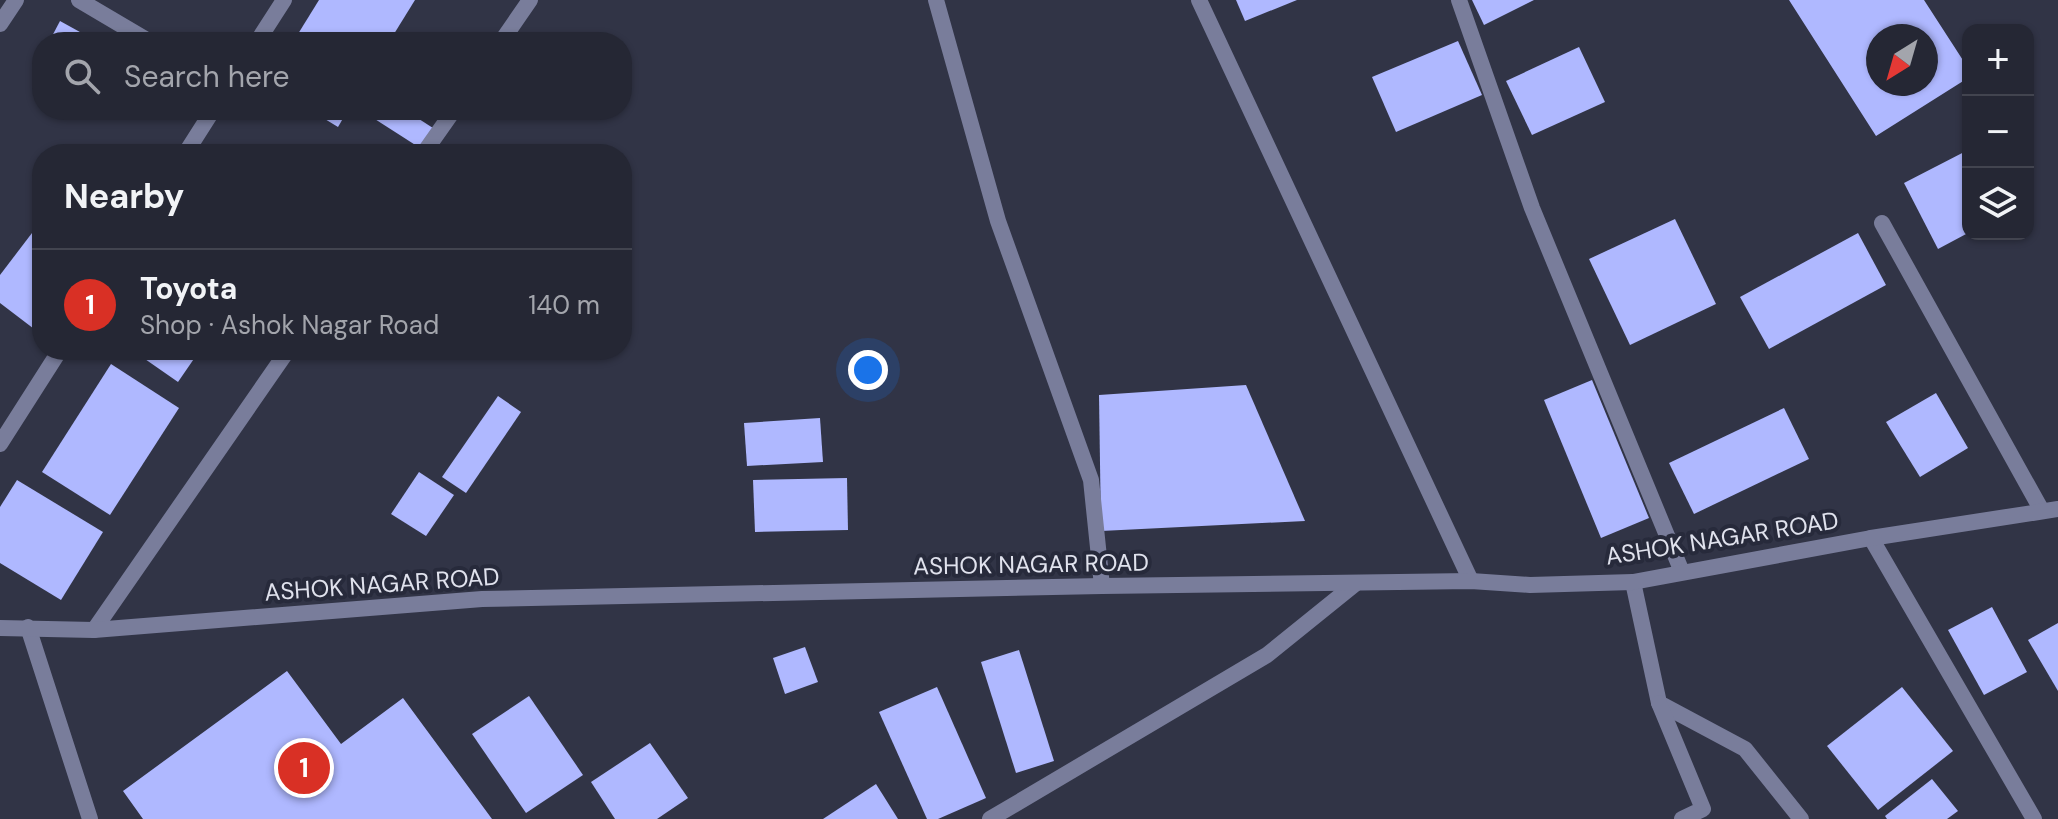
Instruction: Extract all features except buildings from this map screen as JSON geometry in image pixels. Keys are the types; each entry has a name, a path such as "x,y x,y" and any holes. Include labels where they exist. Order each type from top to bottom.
{"street":[{"path":"0,24 16,0"},
{"path":"79,0 133,32"},
{"path":"263,32 284,0"},
{"path":"508,32 530,0"},
{"path":"936,0 998,221 1091,480 1102,586"},
{"path":"1199,0 1471,581"},
{"path":"1459,0 1532,208 1682,572"},
{"path":"191,144 207,120"},
{"path":"430,144 447,120"},
{"path":"1882,223 2050,510"},
{"path":"0,444 54,360"},
{"path":"94,630 281,360"},
{"name":"ASHOK NAGAR ROAD","path":"0,628 94,630 482,599 1102,586 1633,582 1871,538 2050,510"},
{"path":"1871,538 2034,819"},
{"path":"1633,582 1659,703 1703,809 1682,819"},
{"path":"990,819 1267,655 1355,584"},
{"path":"28,627 90,819"},
{"path":"1659,703 1745,749 1801,819"}],"place":[{"name":"Toyota","path":"304,768"}]}
